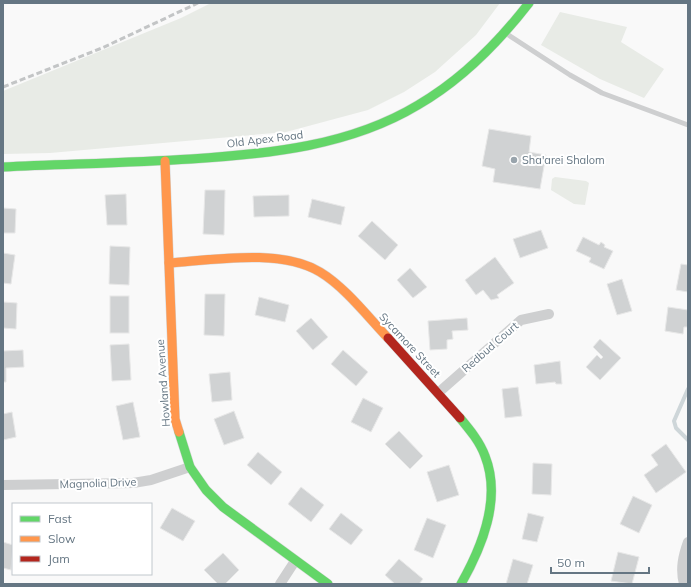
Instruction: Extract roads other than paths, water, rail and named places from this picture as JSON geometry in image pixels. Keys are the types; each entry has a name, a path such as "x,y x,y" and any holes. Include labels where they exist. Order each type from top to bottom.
{"street":[{"name":"Old Apex Road","path":"3,167 165,161 293,149 368,129 398,117 451,84 479,62 506,33 529,3"},
{"name":"Howland Avenue","path":"165,161 175,419 190,467 206,490 223,507 328,584"},
{"name":"Sycamore Street","path":"169,263 238,259 295,262 312,268 326,276 378,327 474,435 483,450 489,467 492,486 490,506 478,553 461,584"},
{"name":"Redbud Court","path":"438,393 521,320 549,314"},
{"name":"Magnolia Drive","path":"3,485 133,483 151,480 190,467"},
{"path":"684,584 682,568 683,556 688,542"},
{"path":"280,584 296,561"}],"lane":[{"path":"506,33 570,75 602,93 688,125"}],"waterway":[{"path":"688,389 674,421 676,428 688,440"}],"railway":[{"path":"3,87 102,48 198,3"}],"place":[{"name":"Sha'arei Shalom","path":"514,160"}]}
